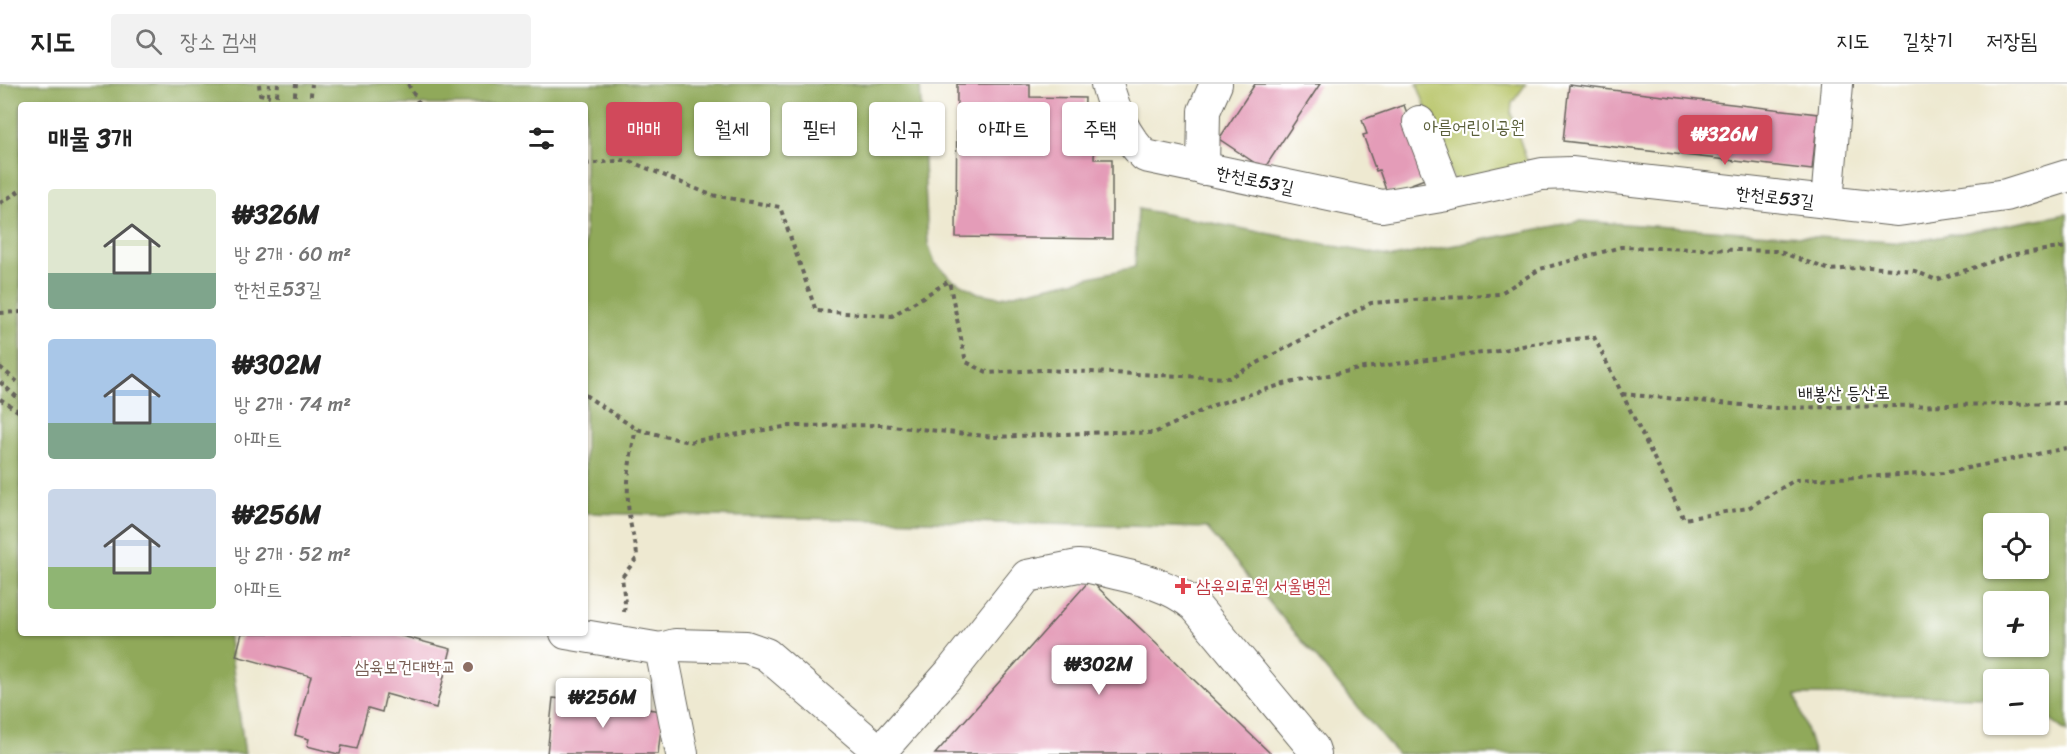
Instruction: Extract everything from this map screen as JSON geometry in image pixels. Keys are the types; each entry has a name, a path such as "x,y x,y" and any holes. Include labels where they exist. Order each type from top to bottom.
{"street":[{"name":"한천로53길","path":"1107,84 1124,131 1134,146 1145,156 1382,206 1447,195 1542,174 1572,173 1898,210 2006,195 2067,176"},
{"path":"1203,169 1204,111 1216,84"},
{"path":"1827,202 1837,84"},
{"path":"1419,122 1447,195"},
{"path":"588,636 661,649 675,645 756,649 766,654 880,752 950,673 1027,576 1078,566 1090,567 1169,588 1184,596 1195,606 1313,748 1315,754"},
{"path":"661,649 682,754"}],"path":[{"path":"260,84 260,94 268,96 269,84"},
{"path":"276,102 278,84"},
{"path":"294,102 296,84"},
{"path":"310,102 312,84"},
{"path":"408,84 418,102"},
{"path":"588,164 627,160 711,195 780,207 816,311 892,316 949,281 966,362 989,373 1043,370 1229,378 1371,303 1499,294 1540,269 1621,247 1777,251 1830,270 1869,267 1915,271 1936,280 2015,254 2067,247"},
{"path":"0,203 18,192"},
{"path":"0,313 18,312"},
{"path":"588,397 636,429 688,442 790,426 882,425 994,437 1111,432 1154,433 1214,405 1284,384 1364,368 1594,337 1684,519 1748,508 1795,480 1943,473 2067,448"},
{"path":"0,367 18,383"},
{"path":"0,382 18,398"},
{"name":"배봉산 등산로","path":"1622,394 1775,408 2067,403"},
{"path":"0,399 18,411"},
{"path":"617,640 626,603 622,577 637,558 637,544 630,525 627,496 629,457 636,429"}],"green space":[{"path":"0,84 920,84 921,102 869,102 869,156 924,156 928,244 935,263 952,279 978,293 1001,297 1135,267 1138,209 1393,257 1580,221 1906,243 2067,214 2067,732 2049,719 2049,669 1983,669 1983,697 1796,695 1814,754 1397,754 1207,528 588,513 588,102 18,102 18,636 228,636 245,754 0,754"},
{"name":"아름어린이공원","path":"1417,84 1526,84 1512,103 1511,114 1530,170 1455,185"}],"building":[{"path":"957,84 1030,84 1030,97 1085,98 1085,102 1062,102 1062,156 1094,156 1094,159 1112,159 1112,239 956,237"},
{"path":"1255,84 1320,84 1264,169 1219,139"},
{"path":"1569,85 1818,114 1812,170 1563,141"},
{"path":"1404,105 1430,177 1387,193 1363,135 1367,134 1362,120"},
{"path":"1090,580 1271,754 935,754"},
{"path":"241,636 402,636 451,649 436,708 386,694 382,712 368,708 357,749 342,746 340,754 307,746 309,739 295,735 311,676 236,656"},
{"path":"553,698 663,711 658,754 547,754"}],"place":[{"name":"삼육의료원 서울병원","path":"1183,586"},
{"name":"삼육보건대학교","path":"468,667"}]}
